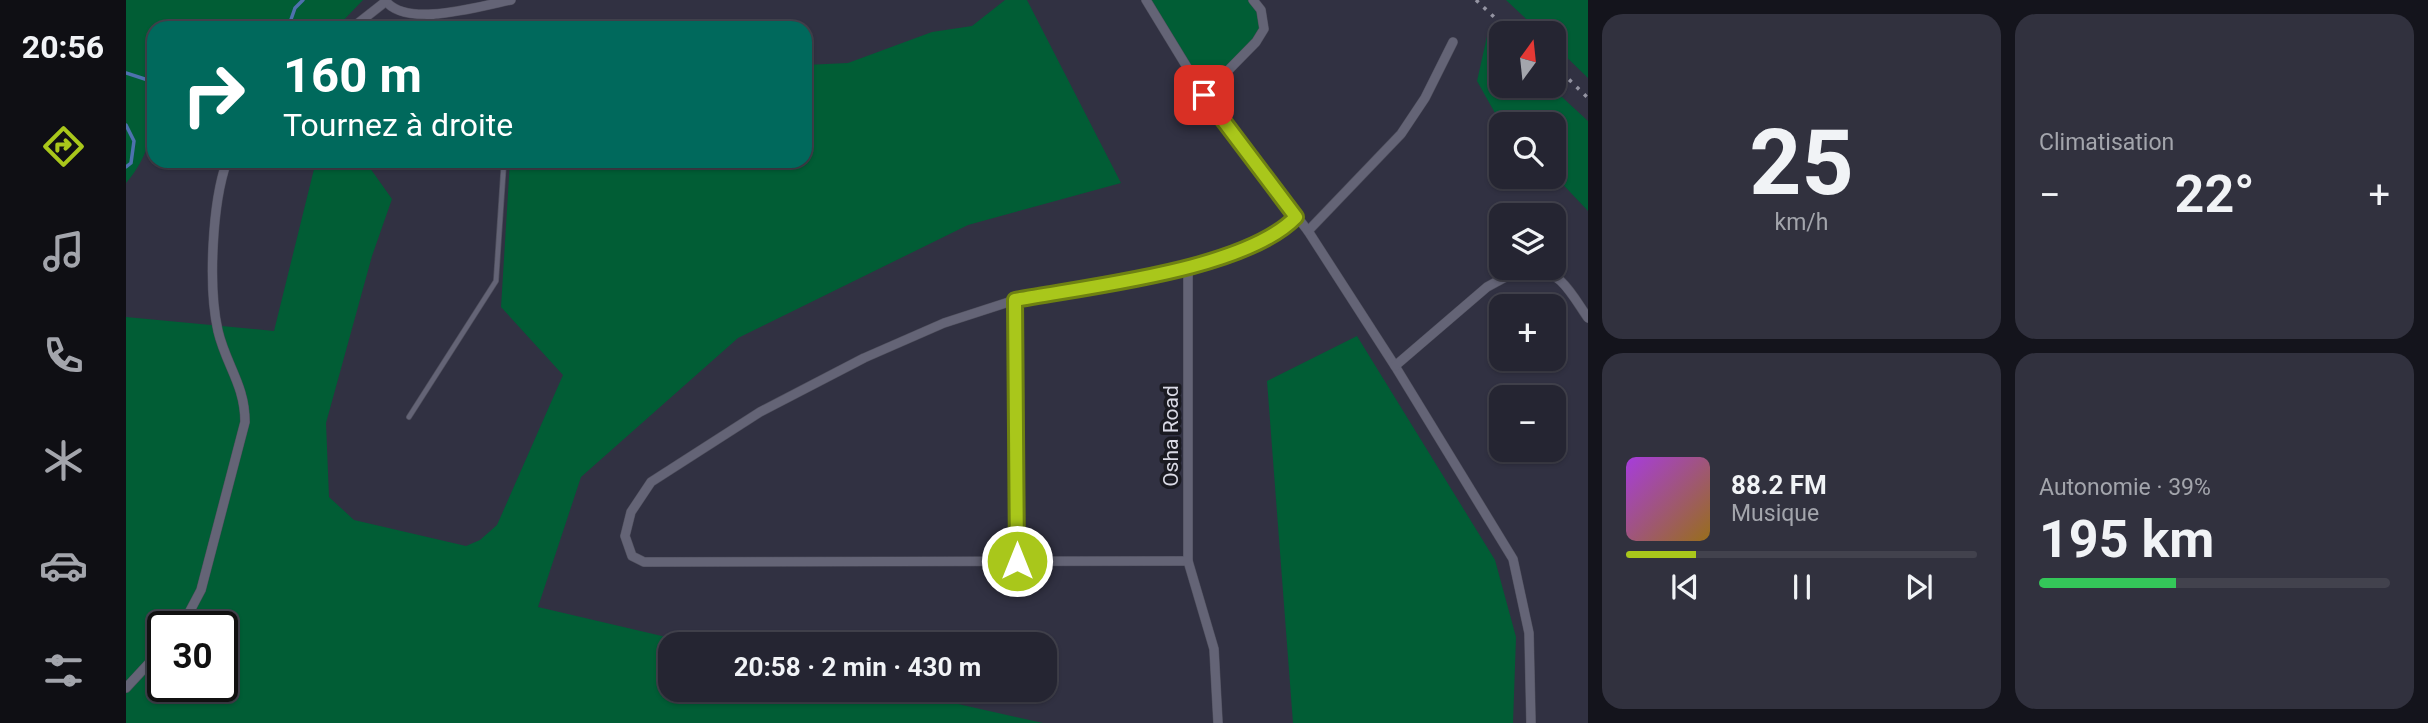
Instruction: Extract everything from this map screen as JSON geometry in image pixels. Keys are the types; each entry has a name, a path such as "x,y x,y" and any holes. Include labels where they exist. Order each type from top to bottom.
{"street":[{"path":"361,21 385,1 405,14 425,15 511,0"},
{"path":"1146,0 1204,95 1308,231 1395,366 1513,559 1529,633 1531,723"},
{"path":"1204,95 1256,42 1264,29 1261,10 1253,0"},
{"path":"1308,231 1401,134 1425,98 1452,42"},
{"path":"190,611 201,590 245,422 245,399 219,333 214,307 215,214 225,168"},
{"path":"1188,561 644,562 632,556 625,536 631,512 651,482 760,412 864,358 944,323 1015,300 1188,267 1245,249 1285,229 1296,217"},
{"name":"Osha Road","path":"1188,267 1188,561 1214,649 1218,723"},
{"path":"1395,366 1488,286 1499,280"},
{"path":"1559,280 1588,318"},
{"path":"1015,300 1017,561"},
{"path":"126,688 147,665"}],"lane":[{"path":"425,15 434,21"},
{"path":"409,417 496,281 504,168"}],"green space":[{"path":"126,0 363,0 343,21 147,21 147,148 126,183"},
{"path":"1005,0 1027,0 1121,183 968,225 738,338 581,477 538,607 658,635 658,702 949,702 1043,723 126,723 126,317 274,331 314,168 370,168 392,199 372,256 326,423 329,497 354,520 466,546 480,540 497,525 563,375 501,307 510,168 812,168 812,65 848,63 932,32 972,26"},
{"path":"1146,0 1253,0 1264,29 1204,95"},
{"path":"1506,0 1588,0 1588,78 1566,57 1566,21 1528,21"},
{"path":"1488,32 1489,98 1563,98 1588,121 1588,211 1566,188 1566,112 1494,112 1477,81"},
{"path":"1357,336 1495,560 1516,637 1513,723 1293,723 1267,381"}],"waterway":[{"path":"290,21 295,8 303,0"},
{"path":"126,73 147,80"},
{"path":"126,125 134,141 131,163 126,167"}],"railway":[{"path":"1476,0 1498,21"},
{"path":"1566,77 1588,98"}],"route":[{"path":"1017,561 1015,300 1188,267 1245,249 1285,229 1296,217 1204,95"}]}
